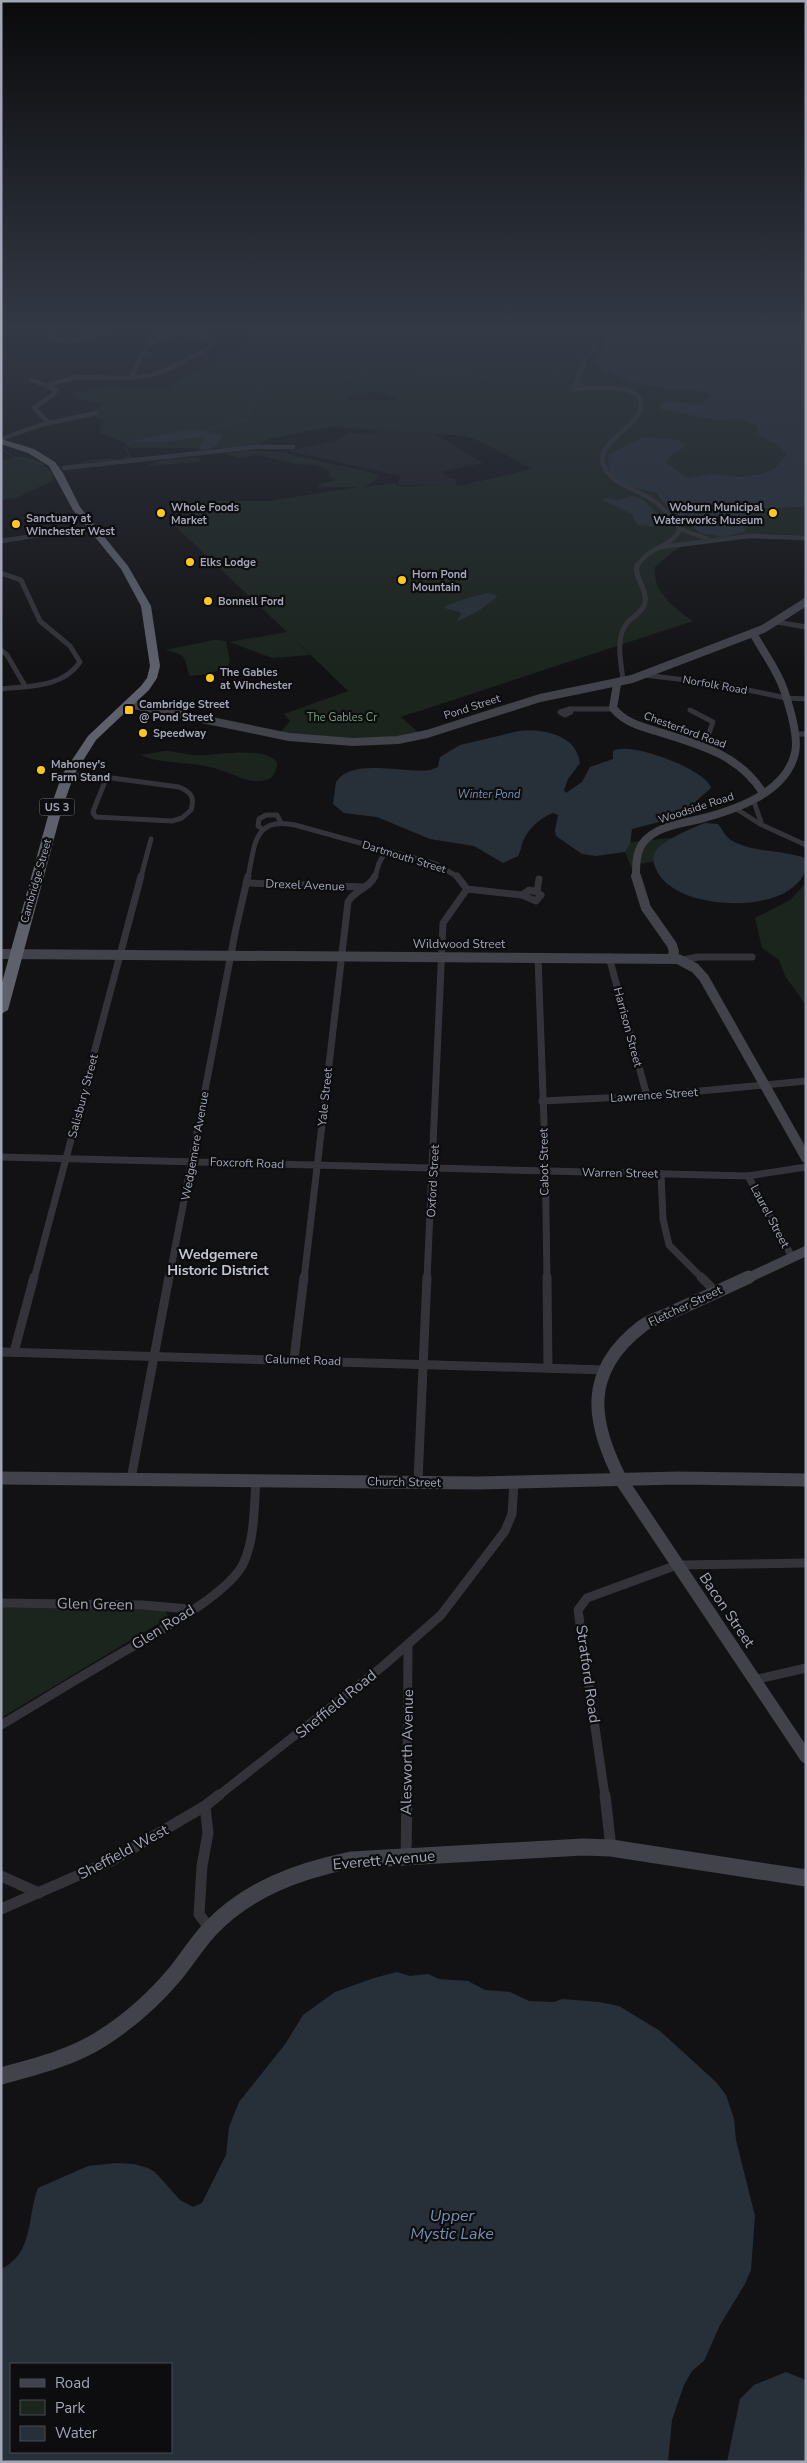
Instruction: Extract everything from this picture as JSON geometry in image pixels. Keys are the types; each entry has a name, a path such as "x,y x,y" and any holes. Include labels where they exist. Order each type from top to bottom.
{"highway":[{"name":"US 3","path":"2,440 23,448 52,464 59,473 66,490 82,516"},
{"path":"2,440 45,453 64,468 78,492 66,490"},
{"name":"Cambridge Street","path":"2,1004 56,810 68,775 92,738 148,684 154,669 146,606 112,545 87,507"},
{"name":"Cambridge Street","path":"82,516 112,545"}],"street":[{"path":"615,440 603,453 602,464 606,472 617,481 660,505 680,529 697,537 715,539"},
{"path":"64,468 255,447 293,447"},
{"path":"77,528 85,524 82,516"},
{"path":"1,541 16,537 92,527"},
{"path":"570,709 613,709 620,682 623,629 645,602 645,596 637,578 636,567 643,557 677,536 680,529"},
{"path":"660,547 677,547 715,539 767,534 806,538"},
{"path":"1,573 21,580 38,619 72,648 79,656 80,662 72,672 61,679 1,689"},
{"name":"Pond Street","path":"129,704 261,733 324,741 368,742 427,734 531,700 620,682 644,675 753,634 777,622 806,602"},
{"path":"777,622 806,628"},
{"name":"Woodside Road","path":"677,959 672,945 643,902 636,884 638,852 648,838 665,828 735,808 753,799 773,786 791,765 795,751 795,734 786,698 777,675 753,634"},
{"path":"1,650 7,655 24,686"},
{"name":"Norfolk Road","path":"644,675 720,684 786,698 806,699"},
{"name":"Chesterford Road","path":"613,709 617,714 632,722 724,755 748,771 762,793"},
{"path":"690,710 709,718 713,722 709,733 698,745"},
{"path":"795,734 806,734"},
{"path":"68,775 96,776 106,779 182,788 192,796 191,811 184,818 172,821 96,817 93,813 94,809 106,779"},
{"path":"753,799 761,822"},
{"path":"735,808 754,821 761,822 783,836 806,845"},
{"name":"Wedgemere Avenue","path":"131,1479 246,883 256,839 261,828 277,823"},
{"name":"Dartmouth Street","path":"277,823 296,824 450,870 462,880 468,889"},
{"name":"Salisbury Street","path":"14,1352 151,839"},
{"name":"Yale Street","path":"294,1359 348,902 351,896 376,878 379,863 386,851"},
{"path":"537,892 539,879"},
{"name":"Drexel Avenue","path":"246,883 364,887"},
{"path":"468,889 522,895 526,899 536,901 541,895 529,890 522,895"},
{"name":"Oxford Street","path":"418,1481 443,923 468,889"},
{"name":"Wildwood Street","path":"1,954 677,959"},
{"name":"Cabot Street","path":"538,957 548,1368"},
{"name":"Harrison Street","path":"609,957 647,1096"},
{"path":"677,959 752,957"},
{"path":"677,959 695,968 704,978 806,1158"},
{"name":"Lawrence Street","path":"542,1101 647,1096 806,1081"},
{"name":"Foxcroft Road","path":"1,1157 433,1168"},
{"name":"Warren Street","path":"433,1168 748,1176 806,1167"},
{"path":"661,1174 663,1220 669,1245 716,1292"},
{"name":"Laurel Street","path":"748,1176 792,1256"},
{"name":"Fletcher Street","path":"621,1480 604,1446 598,1426 596,1406 600,1380 610,1360 628,1338 642,1326 806,1251"},
{"name":"Calumet Road","path":"1,1352 294,1359 605,1370"},
{"name":"Church Street","path":"1,1478 514,1482 806,1480"},
{"name":"Glen Road","path":"1,1724 43,1701 229,1582 244,1563 251,1538 256,1479"},
{"name":"Bacon Street","path":"621,1480 806,1757"},
{"name":"Sheffield Road","path":"205,1806 408,1646 441,1615 505,1531 512,1514 514,1482"},
{"name":"Stratford Road","path":"611,1848 600,1756 578,1610 587,1598 677,1565 806,1562"},
{"name":"Glen Green","path":"1,1603 142,1605 189,1609"},
{"name":"Alesworth Avenue","path":"406,1857 408,1646"},
{"path":"754,1680 806,1668"},
{"path":"205,1806 208,1833 202,1866 199,1914 210,1929"},
{"name":"Sheffield West","path":"1,1909 111,1861 205,1806"},
{"name":"Everett Avenue","path":"1,2076 43,2065 93,2044 164,1987 210,1929 232,1908 254,1893 286,1877 323,1865 406,1857 583,1847 611,1848 806,1878"},
{"path":"1,1876 40,1893"}],"shaded area":[{"path":"336,440 445,440 483,463 442,472 450,478 456,479 456,486 398,485 400,476 288,451"}],"green space":[{"path":"118,440 267,440 259,444 233,448 130,448 124,442"},
{"name":"The Gables Cr","path":"476,440 806,440 806,541 776,538 742,538 708,540 679,548 655,567 655,576 661,592 666,598 693,621 401,717 419,733 372,740 280,733 290,721 284,714 348,691 288,633 310,655 272,658 229,642 287,632 174,525 209,501 268,501 359,487 316,487 320,484 336,480 329,476 329,471 317,465 295,464 258,455 240,458 225,454 237,451 281,453 363,470 378,475 377,479 365,487 394,483 398,486 459,486 532,469"},
{"path":"28,457 41,463 52,473 52,481 16,498 1,500 1,461"},
{"path":"198,457 202,460 146,466 162,460"},
{"path":"214,640 226,641 230,661 228,667 208,674 190,676 184,658 165,650"},
{"path":"165,751 196,755 239,752 261,754 277,762 277,766 272,777 256,781 208,767 158,760 141,755"},
{"path":"670,838 675,845 655,861 640,864 633,871 624,850 630,842"},
{"path":"806,883 806,1005 785,976 779,960 762,948 755,918 790,900"},
{"path":"1,1607 164,1610 168,1615 161,1622 1,1718"}],"water":[{"path":"137,440 180,440 166,442 127,442"},
{"path":"204,440 220,440 209,449 198,449"},
{"path":"637,440 676,440 685,444 685,446 670,456 666,463 688,478 712,474 740,477 762,474 774,469 787,454 778,445 768,440 806,440 806,507 751,509 751,519 744,532 724,537 700,533 662,501 657,493 630,486 617,479 609,470 608,455"},
{"path":"632,496 642,499 664,520 657,527 637,525 632,514 602,500 604,498 619,500"},
{"path":"487,593 497,597 477,612 456,622 461,615 460,612 444,608 457,602"},
{"name":"Winter Pond","path":"519,731 538,731 557,735 572,745 580,763 568,779 564,790 566,793 582,782 590,767 613,759 613,751 622,749 650,753 682,765 696,773 711,788 678,817 632,829 630,844 625,852 596,856 582,854 556,836 555,830 558,815 553,813 539,821 525,836 518,856 503,863 474,846 430,839 377,817 344,813 333,804 336,782 344,774 354,770 379,768 430,770 438,767 440,757 460,745"},
{"path":"705,823 718,824 727,837 734,842 753,848 805,858 804,875 793,887 779,895 762,901 720,902 699,899 680,892 665,882 656,869 654,855 664,843"},
{"name":"Upper Mystic Lake","path":"397,1972 410,1976 428,1974 439,1979 468,1981 485,1990 510,1992 529,2001 554,2002 562,1999 599,2002 619,2006 660,2031 716,2082 726,2095 734,2119 736,2140 755,2216 751,2270 745,2284 720,2325 704,2361 692,2371 684,2385 672,2420 668,2462 1,2462 1,2269 12,2262 24,2244 38,2188 88,2166 116,2163 134,2164 155,2172 180,2200 193,2207 202,2203 226,2155 229,2127 239,2102 286,2043 303,2015 335,1992"},
{"path":"786,2372 806,2380 806,2462 727,2462 740,2399 754,2385"}],"waterway":[{"path":"123,458 130,457 125,447 133,441"},
{"path":"1,449 14,457 42,464"},
{"path":"82,462 114,459"}],"place":[{"name":"Whole Foods Market","path":"161,513"},
{"name":"Woburn Municipal Waterworks Museum","path":"773,513"},
{"name":"Sanctuary at Winchester West","path":"16,524"},
{"name":"Elks Lodge","path":"190,562"},
{"name":"Horn Pond Mountain","path":"402,580"},
{"name":"Bonnell Ford","path":"208,601"},
{"name":"The Gables at Winchester","path":"210,678"},
{"name":"Cambridge Street @ Pond Street","path":"129,710"},
{"name":"Speedway","path":"143,733"},
{"name":"Mahoney's Farm Stand","path":"41,770"}],"district":[{"name":"Wedgemere Historic District","path":"218,1262"}]}
